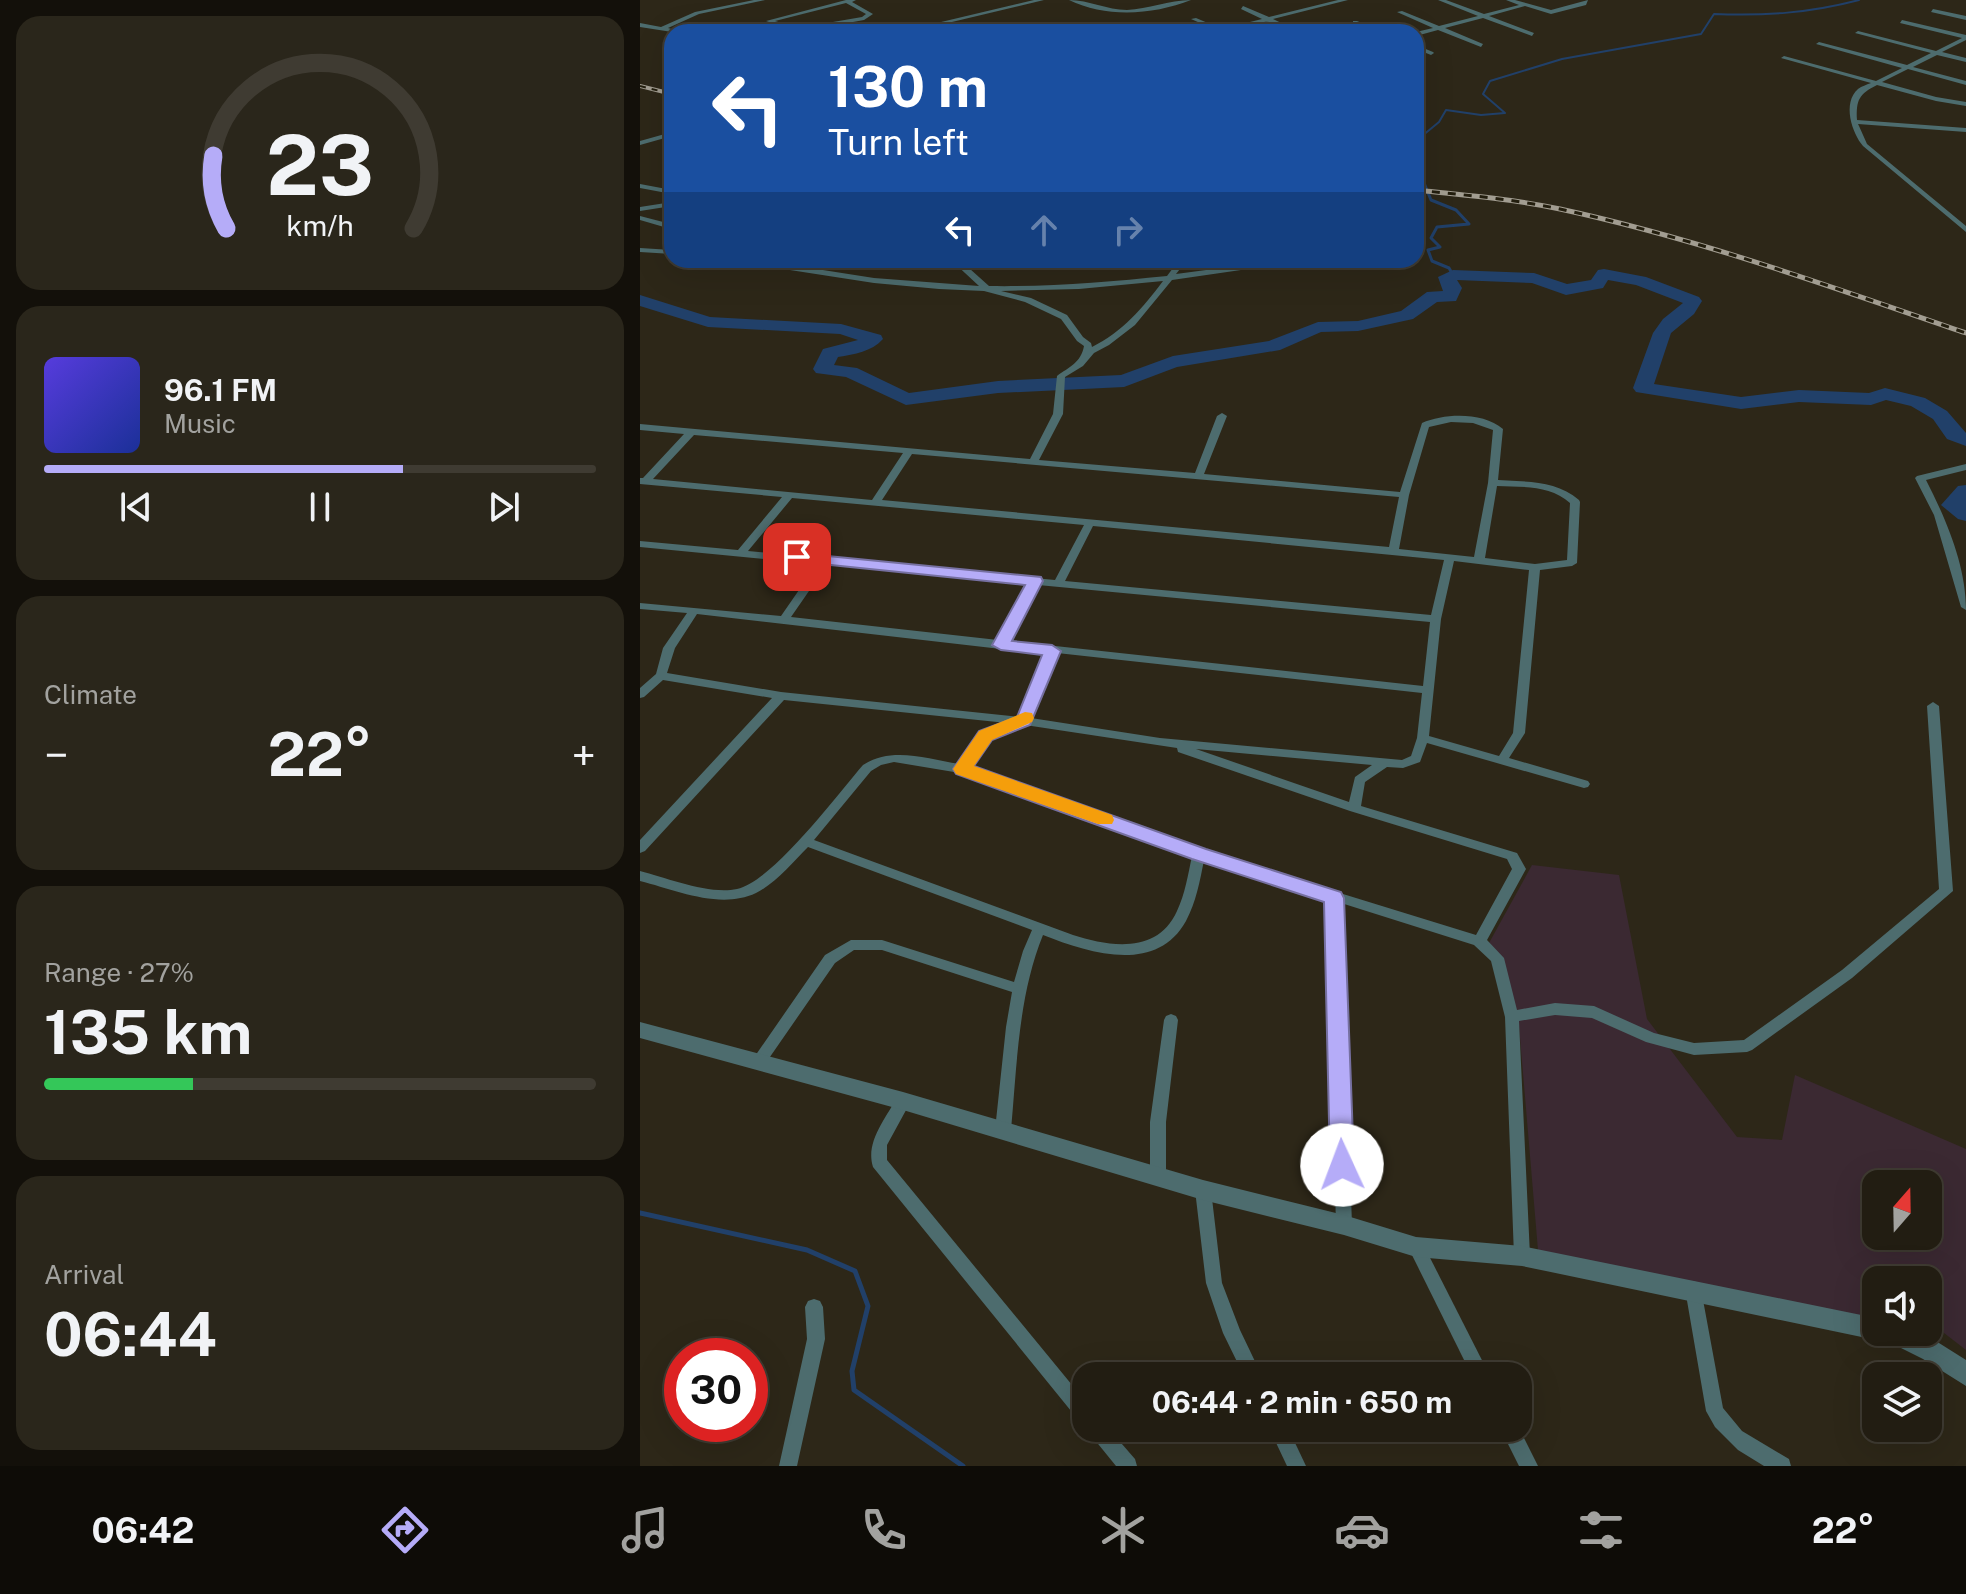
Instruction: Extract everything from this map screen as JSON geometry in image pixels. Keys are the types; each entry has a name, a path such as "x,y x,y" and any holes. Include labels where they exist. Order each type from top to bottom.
{"street":[{"path":"673,24 697,13 762,0"},
{"path":"935,24 1041,0"},
{"path":"1072,0 1099,10 1127,13 1188,0"},
{"path":"1150,0 1164,6"},
{"path":"1297,0 1317,7"},
{"path":"1250,24 1345,0"},
{"path":"1441,0 1532,34"},
{"path":"1509,0 1557,12 1584,4 1585,0"},
{"path":"779,24 769,21 850,1 870,14 831,24"},
{"path":"1424,32 1524,5"},
{"path":"1243,8 1278,24"},
{"path":"1933,11 1966,18"},
{"path":"1400,12 1481,45"},
{"path":"1194,19 1204,24"},
{"path":"1355,22 1360,24"},
{"path":"1902,22 1966,38"},
{"path":"640,25 662,29"},
{"path":"1858,33 1966,60"},
{"path":"1966,38 1856,95 1854,131 1865,145 1966,230"},
{"path":"1819,44 1966,83"},
{"path":"1424,50 1431,53"},
{"path":"1784,58 1966,104"},
{"path":"1855,122 1966,130"},
{"path":"640,143 664,136"},
{"path":"640,186 664,190"},
{"path":"640,209 664,205"},
{"path":"640,218 664,225"},
{"path":"640,250 664,252"},
{"path":"792,268 865,280 987,288 1082,287 1243,268"},
{"path":"964,268 996,294 1028,300 1070,321 1080,339 1088,345 1087,357"},
{"path":"1034,460 1058,414 1061,376 1130,328 1177,268"},
{"path":"1198,477 1222,416"},
{"path":"1393,551 1404,495 1425,425 1437,419 1488,423 1496,427 1493,483 1479,561"},
{"path":"640,427 1404,495"},
{"path":"643,481 691,432"},
{"path":"875,503 909,451"},
{"path":"1966,467 1920,478 1939,515 1966,607"},
{"path":"643,481 1535,567 1572,563 1575,502 1563,491 1555,489 1493,483"},
{"path":"742,552 788,496"},
{"path":"1059,583 1090,523"},
{"path":"640,544 1436,619"},
{"path":"661,676 781,696 1024,721 1160,742 1383,764 1412,762 1418,756 1423,738 1436,619 1449,559"},
{"path":"784,620 825,560"},
{"path":"1503,759 1519,733 1535,567"},
{"path":"1001,645 1035,581"},
{"path":"640,606 1427,690"},
{"path":"640,694 661,676 669,648 694,610"},
{"path":"962,769 986,736 1024,721 1052,651"},
{"path":"640,848 781,696"},
{"path":"1512,1017 1555,1009 1594,1012 1651,1038 1694,1049 1747,1046 1847,974 1946,891 1933,706"},
{"path":"1423,738 1584,784"},
{"path":"1160,742 1354,808 1495,849 1517,862 1519,869 1479,941"},
{"path":"640,876 719,894 738,894 760,885 778,871 867,768 878,761 894,758 962,769 1199,854 1479,941 1497,958 1512,1017 1522,1256"},
{"path":"1354,808 1359,780 1383,764"},
{"path":"804,841 1105,949 1139,949 1165,937 1183,913 1199,854"},
{"path":"1334,898 1344,1225"},
{"path":"1003,1130 1019,989 1028,951 1040,927"},
{"path":"758,1063 830,959 851,945 882,945 1019,989"},
{"path":"1158,1176 1158,1122 1171,1020"},
{"path":"640,1030 903,1101 1203,1190 1344,1225 1416,1247 1522,1256 1862,1326"},
{"path":"903,1101 879,1144 879,1162 1072,1399"},
{"path":"1203,1190 1214,1283 1246,1362"},
{"path":"1416,1247 1474,1362"},
{"path":"1693,1289 1719,1419 1736,1440 1782,1466"},
{"path":"788,1466 816,1339 814,1307"},
{"path":"1920,1346 1966,1374"},
{"path":"1108,1442 1128,1466"},
{"path":"1285,1442 1297,1466"},
{"path":"1516,1442 1529,1466"}],"shaded area":[{"path":"1532,865 1619,875 1647,1019 1737,1137 1782,1140 1795,1075 1966,1149 1966,1350 1942,1331 1942,1266 1862,1266 1862,1317 1539,1262 1519,1026 1489,943"}],"waterway":[{"path":"1424,134 1439,122 1446,110 1481,115 1505,113 1483,94 1490,81 1562,59 1701,34 1714,14 1787,13 1859,0"},
{"path":"1424,183 1431,200 1456,210 1469,224 1437,227 1431,238 1440,247 1428,250 1432,261 1449,268 1453,275"},
{"path":"640,300 708,322 841,329 874,339 858,348 830,353 823,369 850,372 906,399 998,387 1124,381 1173,362 1273,346 1318,327 1358,326 1407,315 1433,296 1450,297 1453,288 1447,277 1453,275 1534,278 1566,290 1597,284 1604,274 1640,281 1693,301 1688,310 1669,323 1662,333 1643,388 1741,403 1799,396 1871,399 1885,394 1918,402 1940,415 1954,435 1966,440"},
{"path":"1966,491 1952,505 1966,514"},
{"path":"640,1213 807,1250 855,1271 868,1306 852,1371 854,1390 963,1466"}],"railway":[{"path":"640,86 664,92"},
{"path":"1424,191 1524,203 1612,221 1765,265 1966,333"}],"slow traffic":[{"path":"1025,718 986,736 962,769 1105,820"}],"route":[{"path":"797,557 1035,581 1001,645 1052,651 1024,721 986,736 962,769 1199,854 1334,898 1342,1165"}]}
